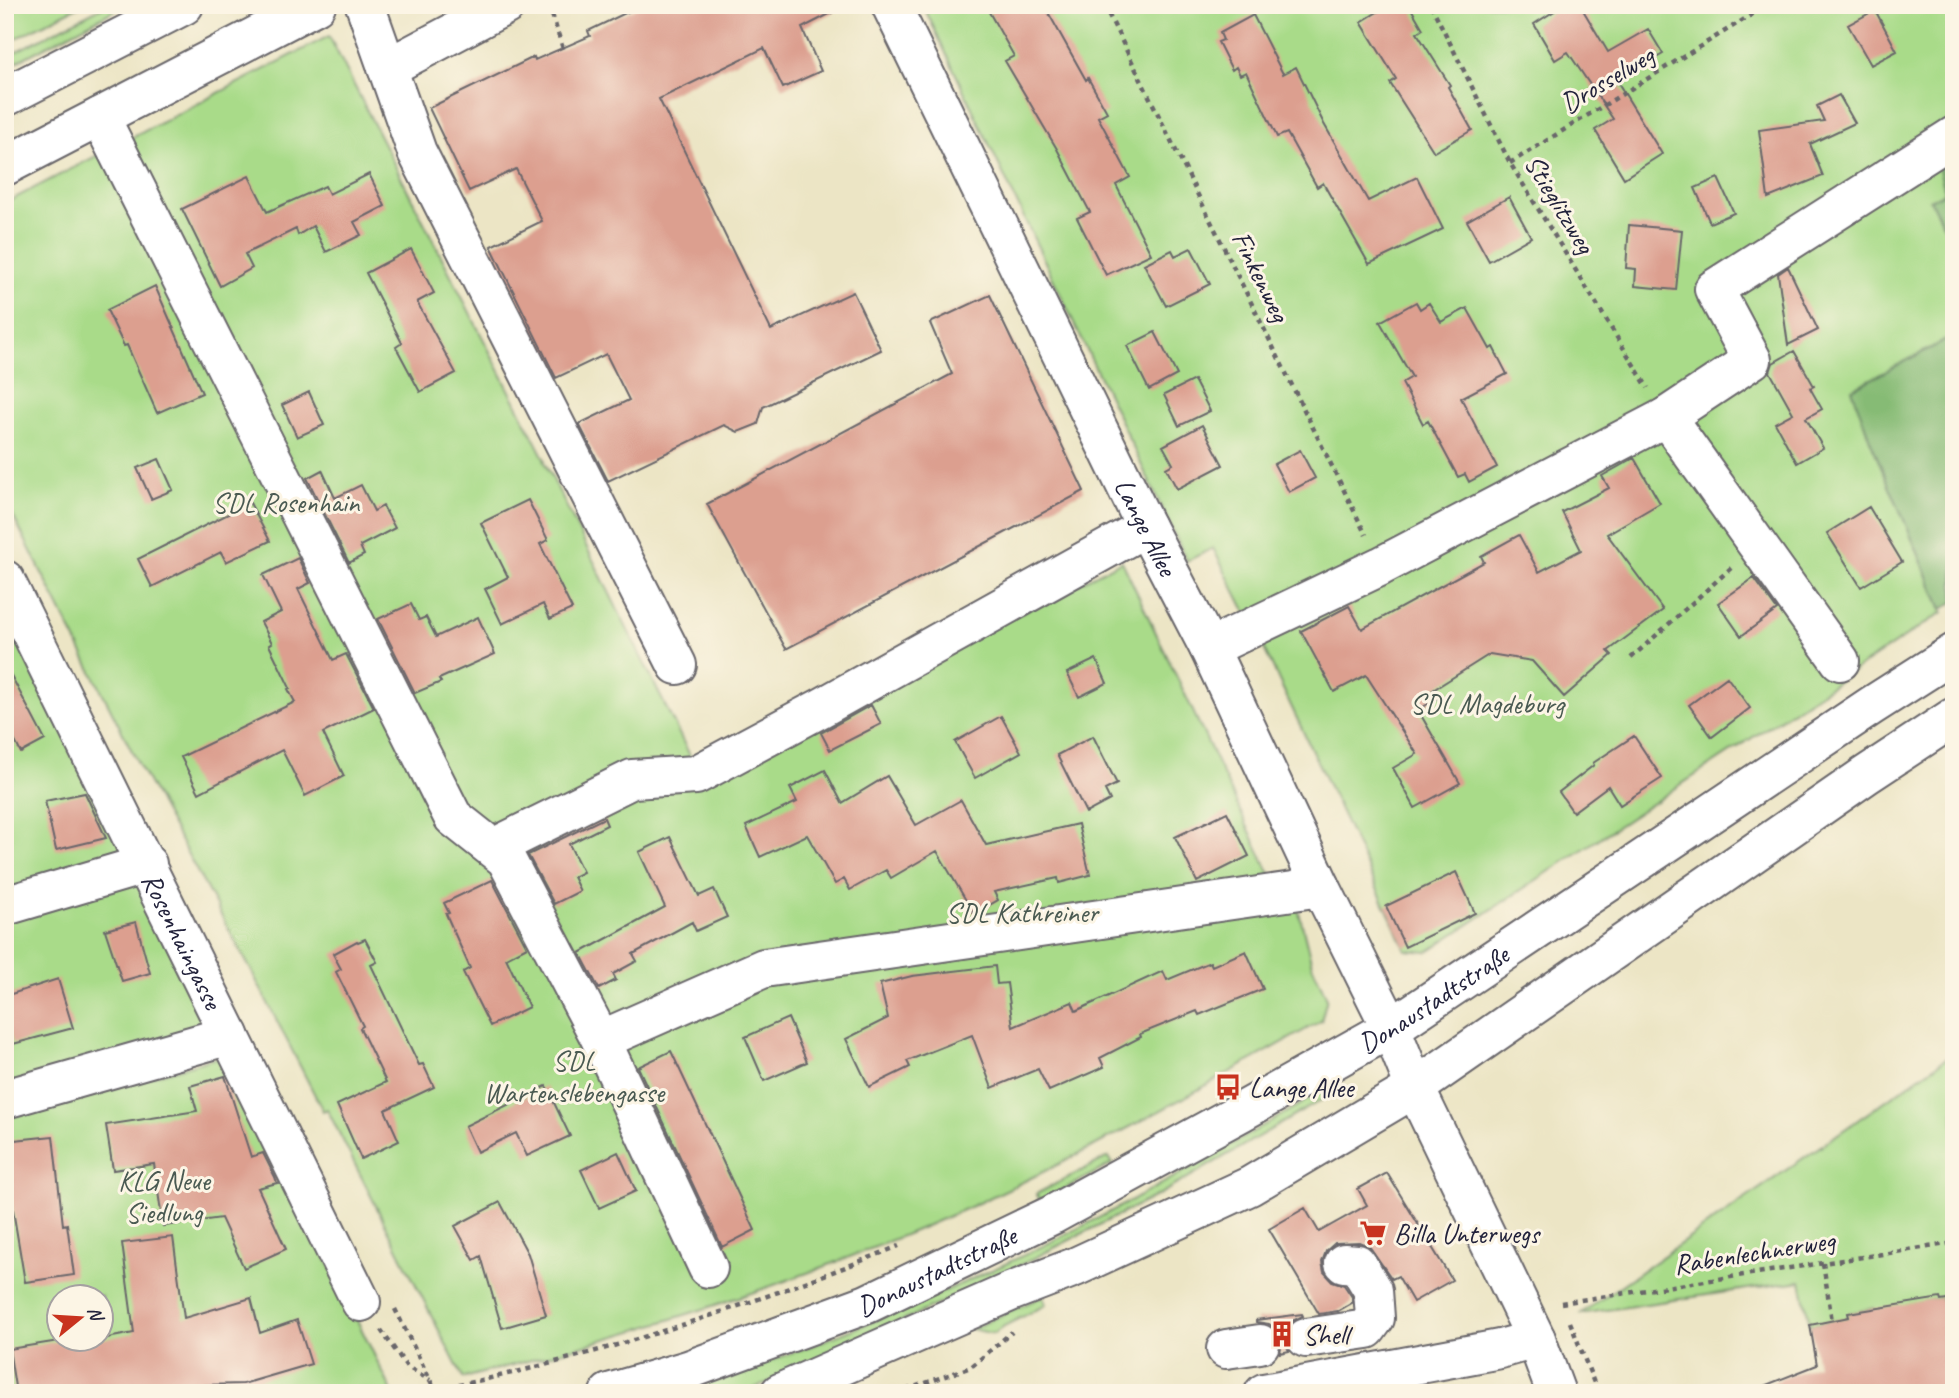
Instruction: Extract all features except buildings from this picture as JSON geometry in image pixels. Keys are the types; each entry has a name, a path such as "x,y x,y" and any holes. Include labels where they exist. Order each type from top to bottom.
{"main road":[{"path":"5,97 136,16 184,5"},
{"path":"5,166 316,5"},
{"path":"365,5 417,152 677,665"},
{"path":"387,68 506,5"},
{"name":"Lange Allee","path":"891,5 1146,527 1209,648 1536,1339 1556,1393"},
{"path":"100,117 453,817 506,859 601,1040 708,1268"},
{"path":"1209,648 1381,566 1666,417 1752,360 1714,289 1954,136"},
{"path":"1666,417 1840,661"},
{"path":"493,848 632,779 696,775 1146,527"},
{"name":"Rosenhaingasse","path":"5,580 361,1302"},
{"name":"Donaustadtstraße","path":"609,1393 688,1370 867,1304 1052,1215 1391,1028 1954,653"},
{"name":"Donaustadtstraße","path":"780,1393 1010,1292 1074,1267 1250,1186 1415,1088 1866,775 1954,717"},
{"path":"5,906 147,864"},
{"path":"601,1040 764,968 1321,887"},
{"path":"5,1099 230,1035"},
{"path":"1306,1338 1367,1329 1375,1318 1373,1290 1357,1264 1345,1264"},
{"path":"1264,1393 1500,1349 1536,1339"}],"path":[{"path":"549,5 564,52"},
{"name":"Finkenweg","path":"1104,5 1381,566"},
{"name":"Stieglitzweg","path":"1431,5 1510,163 1666,417"},
{"name":"Drosselweg","path":"1510,163 1760,7"},
{"path":"1630,658 1757,545"},
{"path":"419,1393 582,1355 826,1275 911,1242"},
{"name":"Rabenlechnerweg","path":"1598,1393 1561,1303 1954,1243"},
{"path":"1823,1263 1832,1321"},
{"path":"361,1302 407,1367 430,1380"},
{"path":"897,1393 971,1367 1006,1336"},
{"path":"427,1374 435,1390"}],"green space":[{"path":"5,5 81,5 5,44"},
{"path":"106,5 118,5 119,8 5,68 5,57"},
{"name":"SDL Magdeburg","path":"923,5 1954,5 1954,156 1945,192 1930,200 1954,245 1954,336 1853,389 1870,440 1943,612 1427,952 1406,950 1259,638 1213,548 1187,561"},
{"path":"329,36 545,460 700,776 1122,561 1269,872 1296,900 1312,965 1327,998 1321,1021 1063,1162 912,1232 722,1303 594,1343 463,1378 327,1109 323,1111 251,970 139,765 5,500 5,203"},
{"path":"1954,156 1954,245 1930,200 1945,192 1938,165"},
{"path":"1954,336 1954,602 1942,609 1870,440 1852,389"},
{"path":"5,608 215,1027 5,1088"},
{"path":"1954,1053 1954,1299 1941,1301 1940,1298 1877,1312 1874,1308 1849,1313 1849,1318 1810,1325 1801,1281 1580,1314"},
{"name":"KLG Neue Siedlung","path":"226,1055 393,1393 5,1393 5,1118"},
{"path":"1326,1089 1330,1095 1160,1194 1003,1274 743,1393 679,1393 844,1333 1005,1264 1128,1203"},
{"path":"1108,1157 1112,1164 1040,1202 1036,1194"},
{"path":"1043,1296 1046,1305 1004,1326 994,1334 971,1329"},
{"path":"1954,1382 1954,1393 1889,1393 1926,1387 1927,1391 1952,1388"}],"place":[{"name":"Lange Allee","path":"1228,1087"},
{"name":"Billa Unterwegs","path":"1373,1233"},
{"name":"Shell","path":"1282,1334"}],"park label":[{"name":"SDL Rosenhain","path":"286,502"},
{"name":"SDL Kathreiner","path":"1022,912"},
{"name":"SDL Wartenslebengasse","path":"574,1076"}]}
